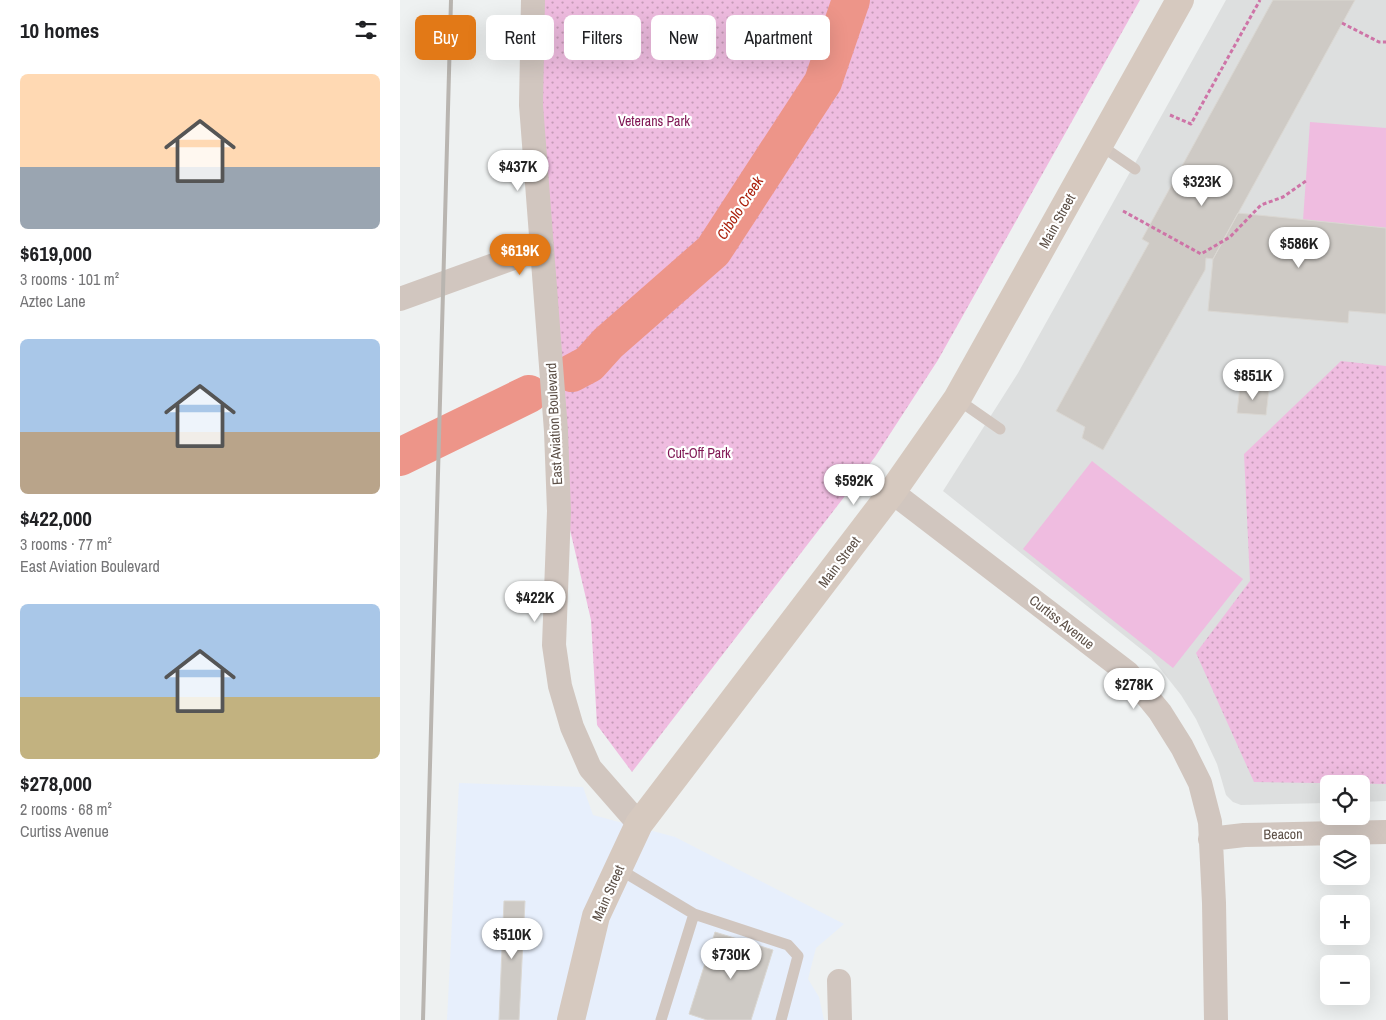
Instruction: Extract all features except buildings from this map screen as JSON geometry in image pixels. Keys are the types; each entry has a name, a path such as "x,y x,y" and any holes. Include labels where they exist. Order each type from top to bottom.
{"main road":[{"name":"Main Street","path":"571,1020 583,960 596,916 639,824 892,492 957,399 1180,0"}],"street":[{"name":"East Aviation Boulevard","path":"533,0 531,105 556,432 559,511 554,645 560,686 572,727 590,768 639,824"},
{"path":"400,299 541,248"},
{"name":"Curtiss Avenue","path":"892,492 1128,673 1160,712 1182,747 1200,782 1210,822 1214,903 1216,1020"},
{"name":"Beacon","path":"1210,839 1244,835 1386,832"},
{"path":"839,981 840,1020"}],"lane":[{"path":"1100,144 1136,169"},
{"path":"957,399 1000,429"},
{"path":"619,869 694,914 788,945 798,956 781,1020"},
{"path":"661,1020 694,914"}],"path":[{"path":"1170,115 1191,124 1260,0"},
{"path":"1342,23 1379,42 1386,42"},
{"path":"1123,211 1201,254 1230,237 1261,205 1283,197 1306,181"}],"shaded area":[{"path":"1226,0 1386,0 1386,801 1370,802 1370,775 1320,775 1320,803 1241,805 1233,802 1226,795 1217,764 1196,719 1181,695 1151,657 943,491 1018,373"},
{"path":"459,783 583,787 593,815 675,837 844,924 816,948 808,979 819,997 824,1020 447,1020"}],"green space":[{"name":"Cut-Off Park","path":"533,0 1140,0 938,360 875,457 632,772 597,725 591,620 558,478 536,60 554,60 554,15 534,15"},
{"path":"1310,122 1386,128 1386,228 1303,220"},
{"path":"1341,361 1386,366 1386,784 1370,784 1370,775 1320,775 1320,783 1254,782 1196,653 1250,581 1244,454"},
{"path":"1092,461 1243,579 1173,668 1023,549"}],"waterway":[{"name":"Cibolo Creek","path":"572,373 589,364 608,343 713,251 823,82 851,0"},
{"name":"Cibolo Creek","path":"400,457 529,394"}],"railway":[{"path":"423,1020 451,0"}],"park label":[{"name":"Veterans Park","path":"654,121"}]}
